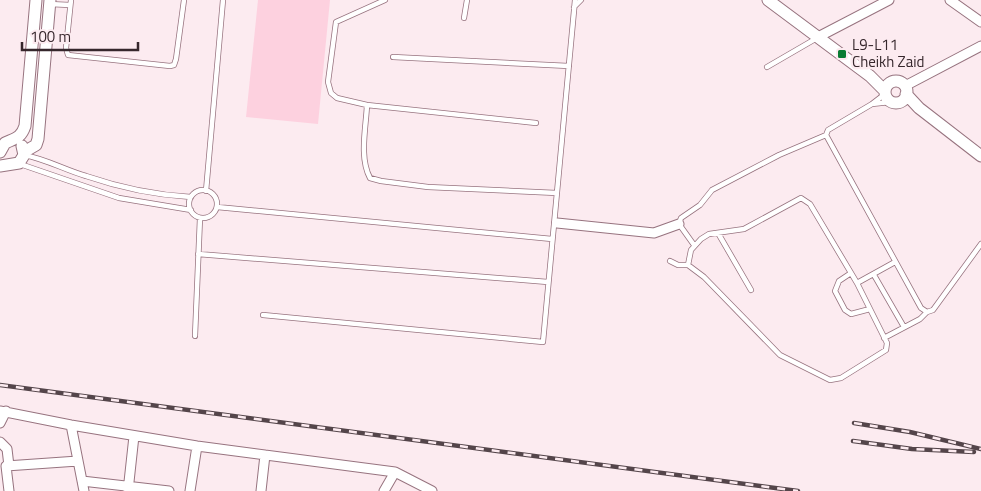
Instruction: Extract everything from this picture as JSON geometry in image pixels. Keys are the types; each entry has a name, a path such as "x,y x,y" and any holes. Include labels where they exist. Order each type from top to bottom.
{"main road":[{"path":"768,0 870,76 919,108 981,156"},
{"path":"36,1 49,2 36,145 15,160 1,157 4,146 23,132 27,110 36,1"},
{"path":"27,110 40,111"},
{"path":"4,146 23,147 15,160"}],"street":[{"path":"818,37 889,0"},
{"path":"950,0 981,22"},
{"path":"894,93 981,46"},
{"path":"557,223 654,232 679,224"},
{"path":"0,422 3,411 71,425 197,446 395,472 426,490"},
{"path":"71,425 84,491"},
{"path":"128,489 134,436"},
{"path":"0,442 7,449 9,466 6,467 10,491"},
{"path":"190,491 197,446"},
{"path":"261,491 265,455"},
{"path":"9,466 78,461"},
{"path":"384,491 395,472"},
{"path":"82,481 128,489 169,491"}],"lane":[{"path":"49,2 71,3 66,48 68,55 170,66 174,65 176,59 184,0"},
{"path":"206,191 223,0"},
{"path":"385,0 336,22 328,82 331,93 336,98 368,105 536,123"},
{"path":"464,18 467,0"},
{"path":"263,315 542,342 575,0"},
{"path":"574,7 581,0"},
{"path":"767,68 818,37"},
{"path":"393,56 569,66"},
{"path":"694,245 679,224 681,218 700,205 712,190 779,155 826,135 828,130 894,93"},
{"path":"872,104 894,93"},
{"path":"368,105 364,155 365,168 370,178 428,187 557,193"},
{"path":"826,135 921,308 927,312"},
{"path":"41,159 84,176 156,195 191,197 198,192 206,191 216,198 217,207 209,217 200,218 191,210 119,198 15,160 41,159"},
{"path":"191,197 191,210"},
{"path":"670,261 678,265 688,265 704,276 780,355 830,380 841,378 883,353 887,346 857,283 810,204 801,198 744,229 709,234 694,245 688,265"},
{"path":"217,207 552,239"},
{"path":"195,336 200,218"},
{"path":"718,233 751,290"},
{"path":"884,338 933,310 981,244"},
{"path":"198,254 548,282"},
{"path":"857,283 895,262"},
{"path":"851,273 839,281 835,291 845,310 850,314 870,309"},
{"path":"874,274 904,327"}],"shaded area":[{"path":"258,0 330,0 318,124 246,117"}],"railway":[{"path":"0,385 798,491"},
{"path":"854,423 910,432 981,449"},
{"path":"853,441 912,449 974,452"}],"place":[{"name":"L9-L11 Cheikh Zaid","path":"842,54"}]}
